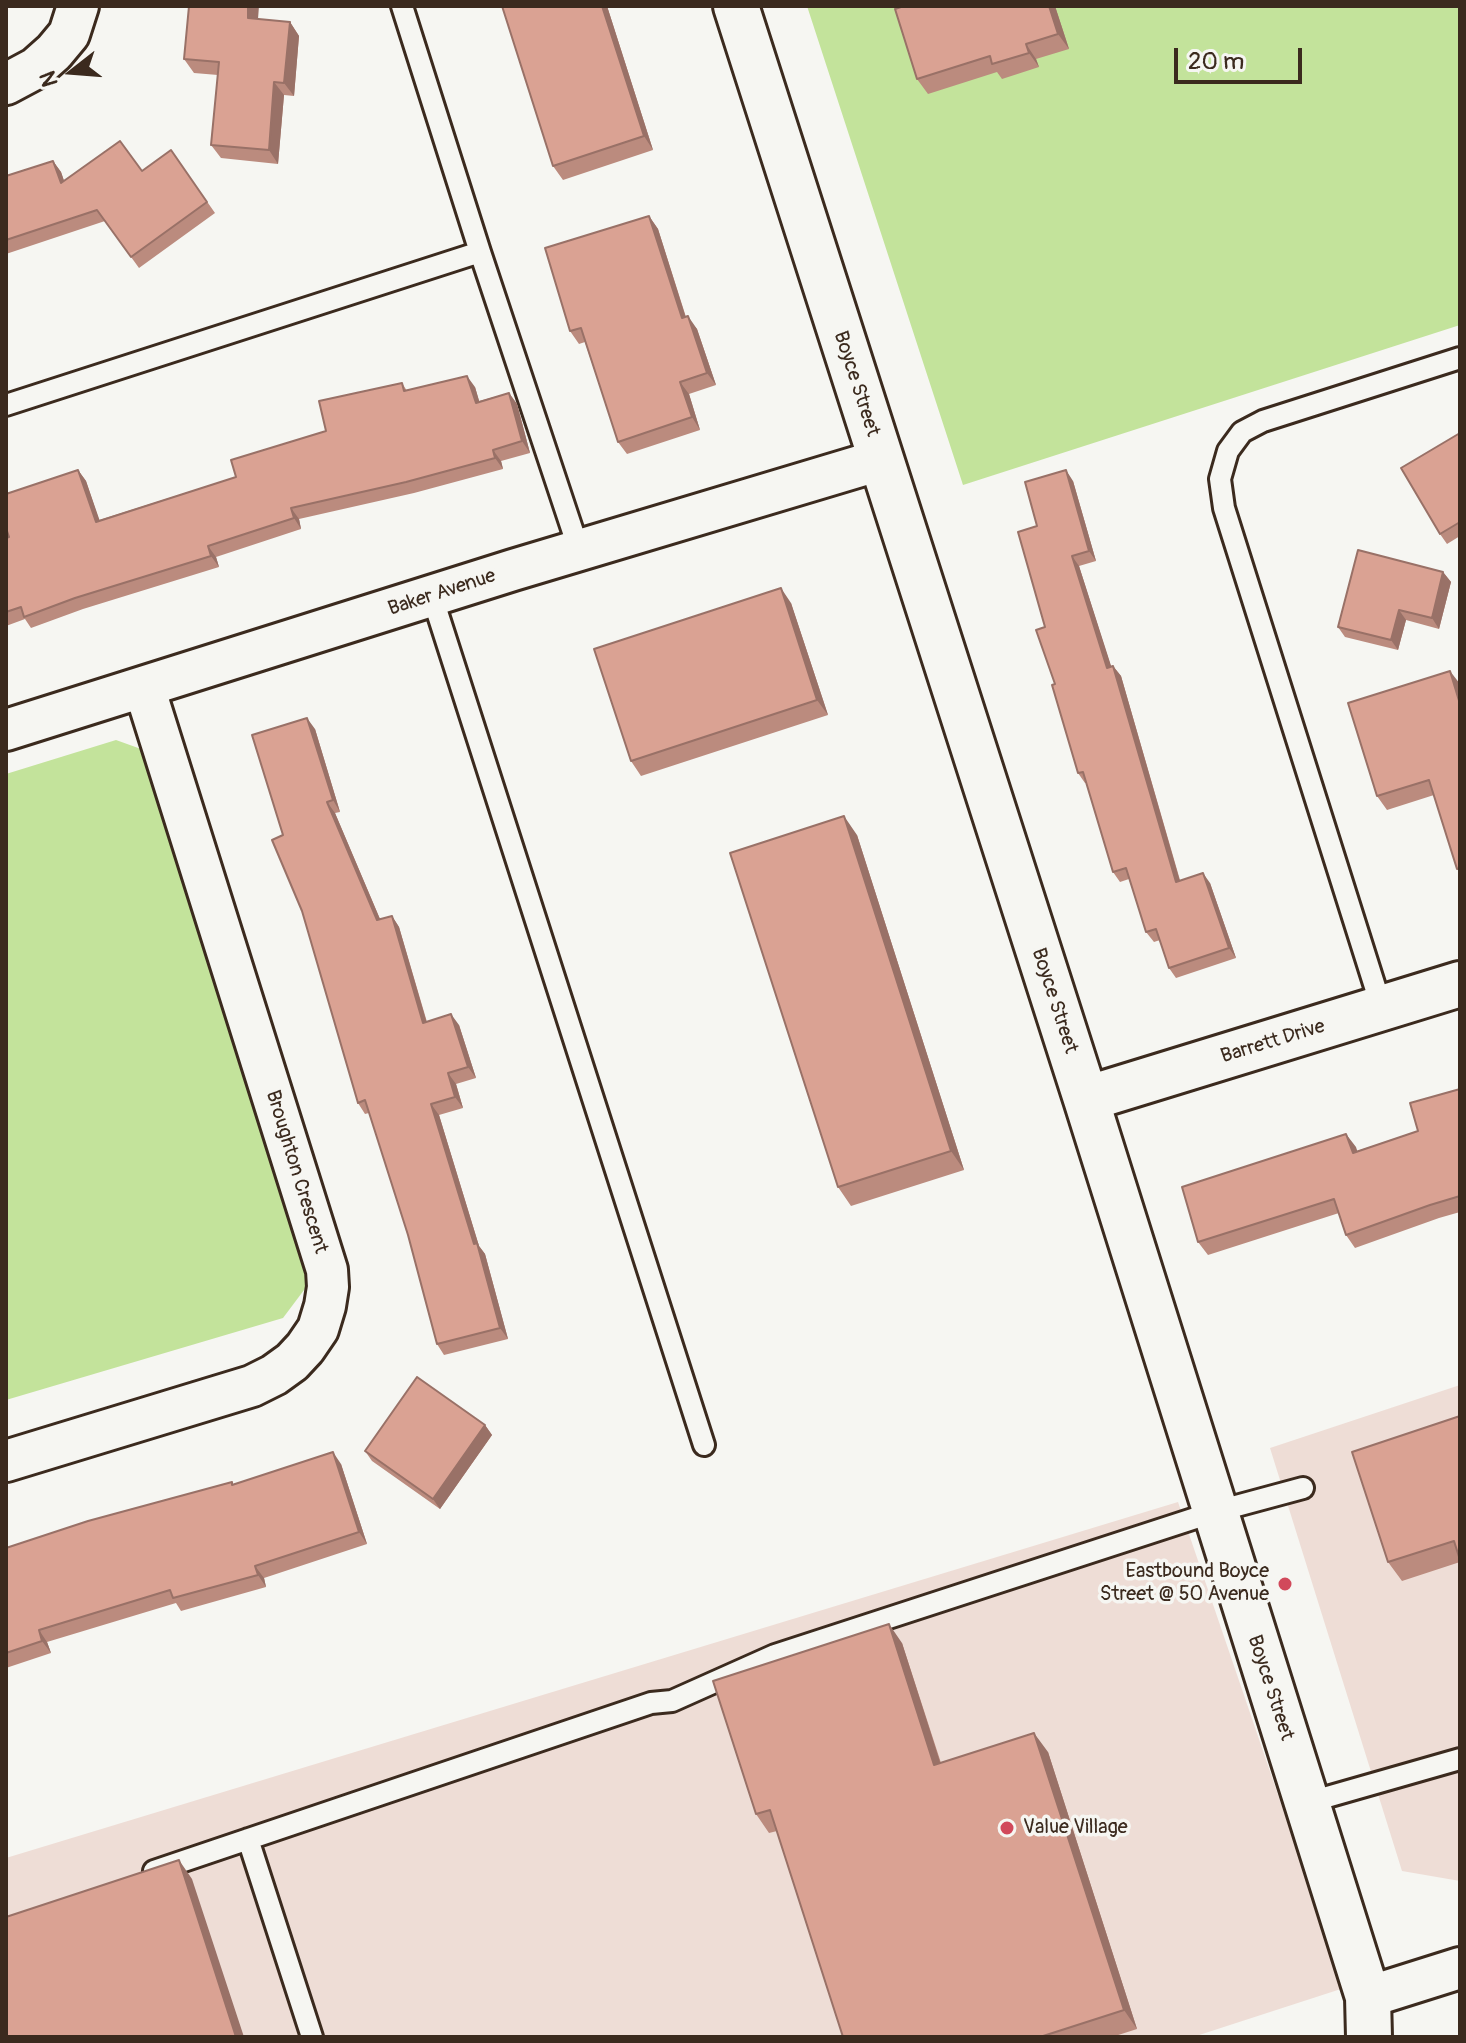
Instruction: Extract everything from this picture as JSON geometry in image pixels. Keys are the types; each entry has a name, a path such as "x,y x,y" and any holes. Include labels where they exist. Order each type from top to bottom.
{"street":[{"path":"6,84 36,68 54,52 69,34 78,6"},
{"name":"Boyce Street","path":"736,6 1086,1099 1306,1803 1368,2017 1398,2037"},
{"name":"Baker Avenue","path":"6,730 579,550 880,460"},
{"name":"Broughton Crescent","path":"6,1461 252,1386 274,1375 305,1348 318,1329 325,1306 327,1270 144,687"},
{"name":"Barrett Drive","path":"1086,1099 1460,984"},
{"path":"1368,2017 1460,1968"}],"lane":[{"path":"402,6 579,550"},
{"path":"6,405 480,252"},
{"path":"1382,1009 1224,508 1220,479 1228,451 1242,432 1263,421 1460,358"},
{"path":"432,596 704,1445"},
{"path":"131,1878 651,1703 672,1701 775,1655 1214,1512 1303,1488"},
{"path":"1306,1803 1460,1759"},
{"path":"248,1839 312,2037"}],"shaded area":[{"path":"1460,1385 1460,1881 1402,1871 1270,1448"},
{"path":"1178,1502 1344,1988 1193,2037 6,2037 6,1858"}],"green space":[{"path":"807,6 1460,6 1460,325 963,485"},
{"path":"116,740 166,758 325,1262 283,1318 6,1400 6,774"}],"building":[{"path":"189,6 248,6 248,18 290,22 284,83 274,82 269,150 211,145 219,62 184,59"},
{"path":"502,6 602,6 644,136 553,166"},
{"path":"904,6 1049,6 1058,34 1026,44 1029,53 992,64 990,56 917,79 895,9"},
{"path":"120,141 142,171 171,150 207,202 131,257 97,210 6,240 6,176 53,161 61,183"},
{"path":"649,216 682,318 688,316 707,373 680,382 692,417 618,442 581,328 570,331 545,248"},
{"path":"467,376 476,403 509,393 522,441 493,450 495,458 291,508 294,518 208,546 211,556 24,617 21,607 6,612 6,538 9,537 6,494 78,470 96,522 236,477 231,460 326,431 319,401 402,383 404,391"},
{"path":"1460,433 1460,522 1440,534 1401,468"},
{"path":"1066,470 1089,551 1072,556 1107,668 1113,666 1176,882 1203,873 1229,948 1169,968 1156,929 1146,932 1126,868 1113,872 1083,772 1078,773 1052,685 1055,684 1036,630 1045,627 1018,532 1037,526 1025,482"},
{"path":"1358,550 1443,572 1432,618 1399,610 1391,640 1338,627"},
{"path":"781,588 817,700 631,761 594,649"},
{"path":"1450,671 1460,704 1460,868 1457,869 1429,780 1377,796 1348,703"},
{"path":"307,718 333,800 327,802 377,920 392,916 423,1023 451,1014 468,1067 448,1073 455,1097 431,1104 474,1244 477,1243 500,1328 437,1344 408,1235 365,1100 358,1103 302,911 272,840 283,835 252,735"},
{"path":"844,816 951,1151 838,1187 730,853"},
{"path":"1460,1089 1460,1196 1346,1235 1334,1199 1198,1242 1182,1187 1346,1134 1353,1153 1418,1131 1410,1103"},
{"path":"417,1377 485,1425 433,1499 365,1451"},
{"path":"1460,1416 1460,1560 1454,1541 1388,1562 1352,1452"},
{"path":"333,1452 359,1532 255,1566 258,1575 173,1598 170,1590 39,1630 42,1641 6,1653 6,1548 88,1521 232,1482 232,1485"},
{"path":"889,1624 934,1765 1034,1733 1124,2010 1040,2037 843,2037 770,1810 756,1814 713,1681"},
{"path":"179,1860 236,2037 6,2037 6,1917"}],"place":[{"name":"Eastbound Boyce Street @ 50 Avenue","path":"1285,1584"},
{"name":"Value Village","path":"1007,1828"}]}
